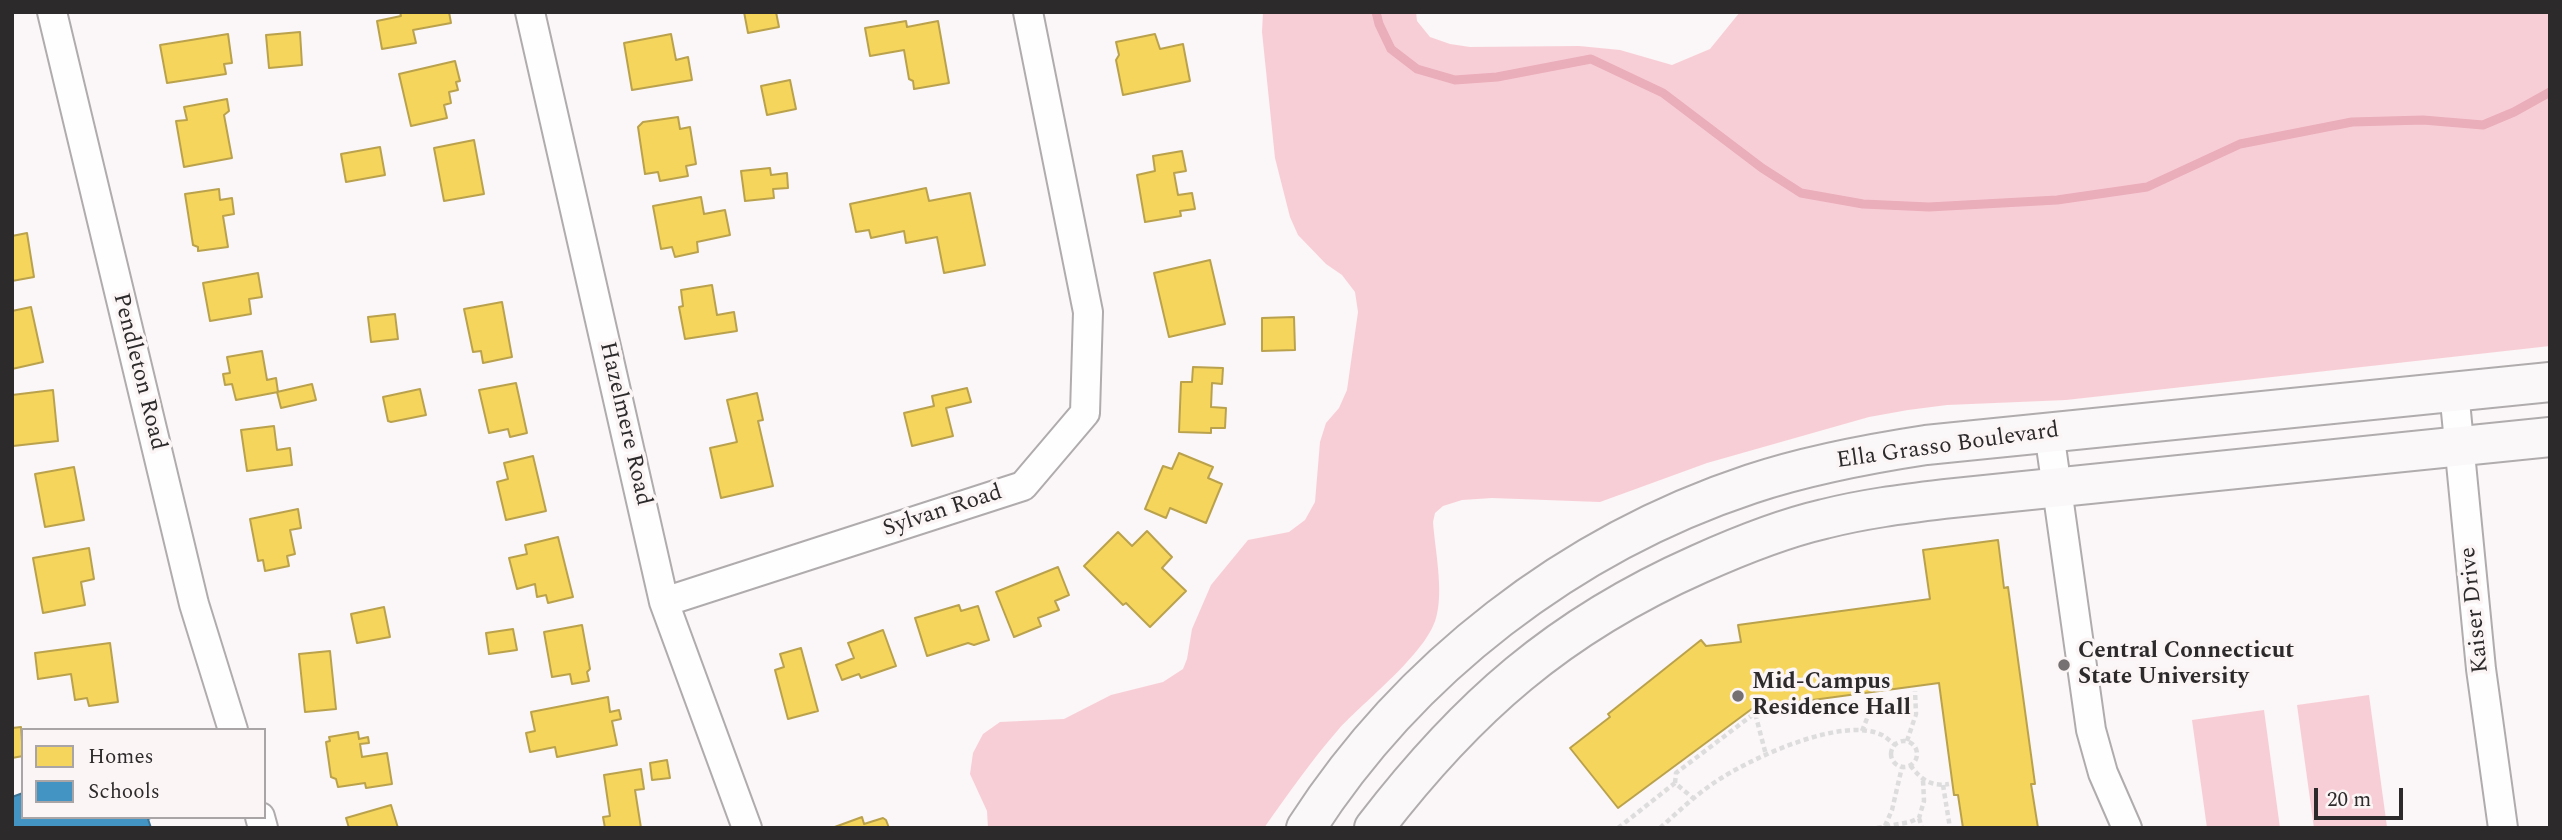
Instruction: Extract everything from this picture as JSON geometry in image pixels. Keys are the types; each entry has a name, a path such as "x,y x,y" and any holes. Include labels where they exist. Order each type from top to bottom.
{"main road":[{"name":"Ella Grasso Boulevard","path":"1306,828 1378,734 1451,659 1530,596 1630,535 1697,504 1751,484 1812,466 1916,446 2550,382"},
{"path":"1374,828 1436,753 1506,683 1579,627 1650,587 1748,543 1825,518 1920,502 2550,437"}],"street":[{"name":"Pendleton Road","path":"51,12 194,604 232,728"},
{"name":"Hazelmere Road","path":"530,12 664,602 747,828"},
{"name":"Sylvan Road","path":"664,602 1023,486 1085,414 1088,312 1028,12"},
{"name":"Kaiser Drive","path":"2454,391 2488,728 2503,828"},
{"path":"2049,432 2091,730 2102,773 2127,828"}],"path":[{"path":"1907,741 1916,714 1914,691"},
{"path":"1862,731 1868,716 1870,698"},
{"path":"1618,828 1675,783 1676,773 1755,713 1766,755"},
{"path":"1660,828 1693,798 1723,777 1766,755 1809,739 1862,731 1882,735 1895,745"},
{"path":"1895,745 1907,741"},
{"path":"1895,745 1891,756 1895,763 1902,767 1910,765 1916,759 1916,750 1907,741"},
{"path":"1910,765 1923,780 1946,785 1950,828"},
{"path":"1884,827 1892,810 1902,767"},
{"path":"1922,828 1919,818 1924,801 1923,780"},
{"path":"1675,783 1693,798"},
{"path":"1877,828 1919,818"}],"shaded area":[{"path":"1263,12 1416,12 1417,21 1430,37 1450,44 1470,47 1579,46 1620,50 1672,65 1710,49 1740,12 2550,12 2550,346 2066,400 1947,405 1908,410 1869,417 1707,463 1600,502 1492,498 1462,500 1443,506 1435,513 1433,522 1439,596 1436,618 1430,632 1407,662 1328,742 1264,828 988,828 987,811 970,774 973,753 983,734 1000,722 1064,719 1111,695 1163,682 1183,669 1192,629 1211,585 1248,540 1289,532 1305,520 1315,502 1320,442 1326,423 1339,408 1347,390 1358,312 1355,292 1342,275 1326,264 1298,235 1290,217 1275,158 1262,32"},
{"path":"2369,695 2387,827 2314,828 2297,705"},
{"path":"2264,710 2280,828 2207,828 2192,720"}],"building: Homes":[{"path":"400,12 449,12 451,23 413,30 416,43 382,49 377,21 401,16"},
{"path":"744,12 776,12 779,27 748,33"},
{"path":"906,21 907,27 938,21 949,83 914,89 913,81 909,79 904,50 870,56 865,28"},
{"path":"300,32 302,65 269,68 266,35"},
{"path":"228,34 232,63 224,64 226,74 167,83 160,45"},
{"path":"671,34 676,60 688,57 692,80 632,90 624,43"},
{"path":"1155,34 1160,49 1183,44 1190,81 1123,95 1116,60 1119,55 1116,42"},
{"path":"455,61 460,81 456,82 458,90 449,92 451,103 444,105 447,118 411,126 399,74"},
{"path":"790,80 796,109 767,115 761,86"},
{"path":"227,99 229,111 224,115 232,158 184,167 176,121 187,120 184,107"},
{"path":"678,117 680,129 690,127 696,164 686,166 688,176 660,181 658,172 645,174 638,127 643,122"},
{"path":"474,140 484,194 444,201 434,148"},
{"path":"380,147 385,175 346,182 341,154"},
{"path":"1182,151 1186,171 1174,173 1178,195 1192,193 1195,209 1180,211 1181,216 1145,222 1137,175 1155,171 1153,156"},
{"path":"770,168 771,175 787,173 788,188 773,189 774,198 745,201 741,171"},
{"path":"926,188 929,201 970,193 985,265 944,273 937,237 906,243 904,231 871,238 869,230 856,232 850,204"},
{"path":"219,189 220,200 232,198 234,214 223,216 228,247 198,251 198,247 193,245 185,194"},
{"path":"701,197 704,214 725,210 730,235 697,242 698,252 675,257 672,247 661,249 653,206"},
{"path":"27,233 34,277 12,281 12,236"},
{"path":"1210,260 1225,324 1169,337 1154,273"},
{"path":"258,273 262,297 249,299 251,314 210,321 203,283"},
{"path":"712,285 717,315 734,312 737,331 685,339 679,307 683,306 681,290"},
{"path":"502,302 512,357 483,363 481,351 473,352 464,309"},
{"path":"31,307 43,362 12,369 12,311"},
{"path":"395,314 398,339 371,342 368,317"},
{"path":"1294,317 1295,350 1262,351 1262,318"},
{"path":"262,351 267,380 276,378 278,392 236,400 232,384 225,385 223,374 230,373 227,357"},
{"path":"1193,367 1223,368 1222,384 1212,383 1211,407 1226,408 1225,428 1211,428 1211,433 1179,432 1181,382 1192,382"},
{"path":"516,383 527,433 510,437 508,429 489,433 479,390"},
{"path":"312,384 316,400 281,408 277,392"},
{"path":"967,388 971,402 946,408 953,436 912,446 904,413 934,406 932,396"},
{"path":"420,389 426,415 388,421 383,397"},
{"path":"53,390 58,441 13,446 12,395"},
{"path":"757,393 763,420 758,421 773,486 721,498 710,448 737,442 727,400"},
{"path":"274,426 277,450 290,448 292,465 247,471 241,430"},
{"path":"1179,453 1213,467 1208,478 1222,484 1206,523 1170,508 1166,518 1145,509 1163,466 1172,469"},
{"path":"533,456 546,511 506,520 497,482 508,479 504,463"},
{"path":"74,467 84,520 45,527 35,474"},
{"path":"298,509 301,528 290,530 295,554 287,556 289,566 265,571 263,560 258,561 250,519"},
{"path":"1147,531 1172,557 1162,568 1186,591 1150,627 1126,603 1123,605 1084,566 1118,532 1132,546"},
{"path":"558,537 573,597 548,603 546,595 537,597 535,584 517,589 509,558 527,554 525,545"},
{"name":"Mid-Campus Residence Hall","path":"1998,540 2004,588 2008,587 2035,784 2031,784 2038,828 1963,828 1958,795 1954,795 1939,683 1753,708 1618,808 1570,748 1701,640 1706,646 1741,642 1738,625 1930,599 1923,550"},
{"path":"89,548 94,579 81,582 85,605 43,613 33,558"},
{"path":"1058,567 1069,595 1055,601 1059,610 1038,618 1041,626 1014,637 996,592"},
{"path":"959,605 961,611 978,606 989,640 974,645 968,643 927,656 915,618"},
{"path":"384,607 390,637 357,643 351,614"},
{"path":"582,625 590,669 587,672 589,681 572,684 570,674 552,677 544,632"},
{"path":"513,629 517,650 489,654 486,633"},
{"path":"883,630 896,666 861,678 859,674 842,680 836,665 854,658 848,643"},
{"path":"110,643 118,702 89,706 87,698 75,700 71,674 38,679 35,653"},
{"path":"801,648 818,711 788,719 775,670 784,667 780,654"},
{"path":"330,651 336,709 305,712 299,654"},
{"path":"608,697 610,712 619,710 621,719 612,721 617,745 557,757 555,747 530,752 526,733 535,731 531,712"},
{"path":"12,728 21,728 21,756 12,758"},
{"path":"358,732 359,739 368,737 369,743 360,744 362,757 387,753 392,784 366,788 365,783 338,787 336,779 331,777 326,742 330,741 329,737"},
{"path":"667,760 670,778 652,780 650,763"},
{"path":"641,769 644,789 635,790 641,828 605,828 603,817 610,816 604,775"},
{"path":"391,805 398,828 349,828 346,818"},
{"path":"862,817 864,824 883,818 889,828 832,828"}],"building: Schools":[{"path":"21,794 21,819 148,819 151,828 12,828 12,797"}],"waterway":[{"path":"1376,12 1391,49 1417,69 1455,80 1497,77 1591,59 1663,93 1762,168 1801,193 1863,204 1929,207 2057,200 2147,187 2240,144 2352,122 2423,120 2483,125 2550,92"}],"place":[{"name":"Central Connecticut State University","path":"2064,665"},
{"name":"Mid-Campus Residence Hall","path":"1738,696"}]}
